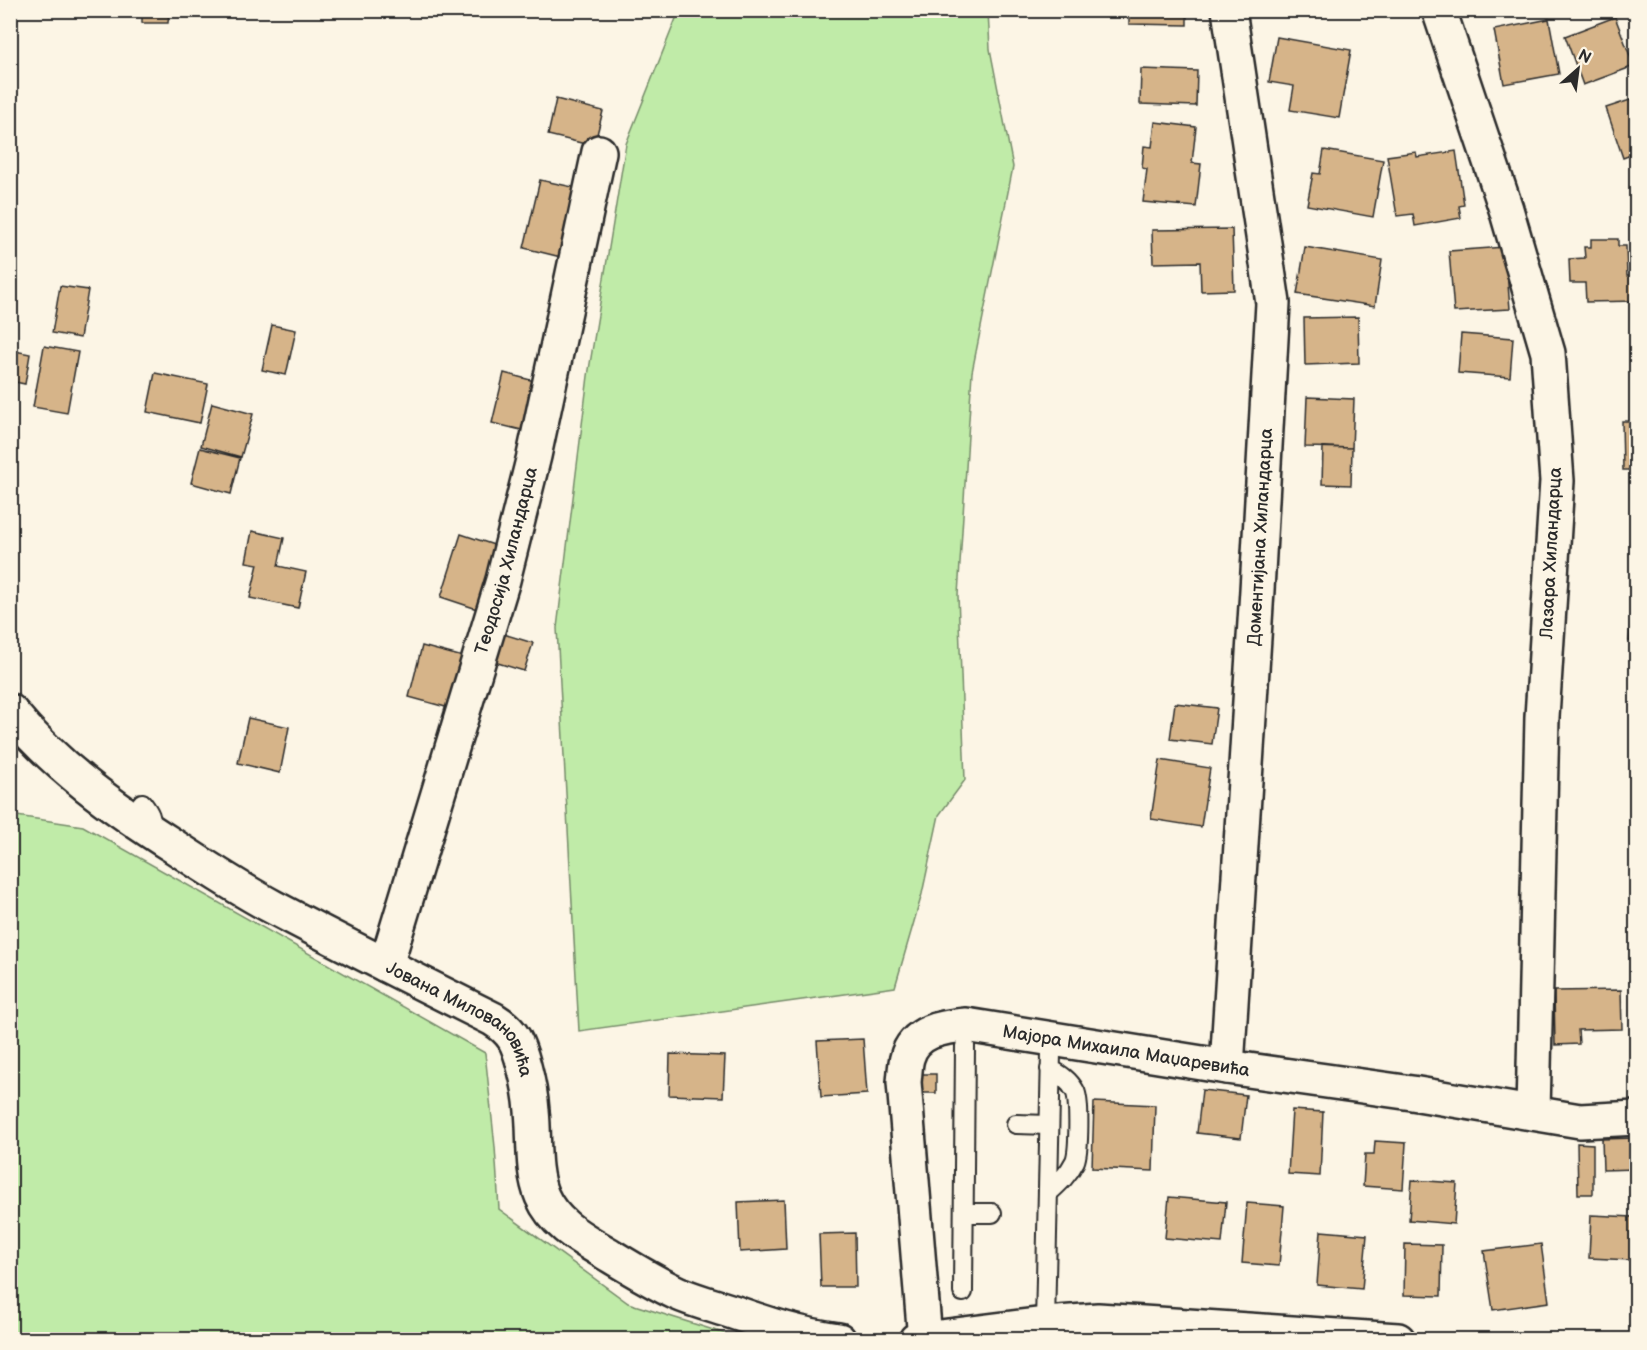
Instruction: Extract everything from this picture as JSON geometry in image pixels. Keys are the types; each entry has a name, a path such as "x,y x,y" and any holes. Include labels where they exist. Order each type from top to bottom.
{"street":[{"name":"Доментијана Хиландарца","path":"1227,1067 1273,303 1229,10"},
{"name":"Лазара Хиландарца","path":"1439,10 1506,209 1548,353 1557,481 1542,717 1533,1112"},
{"name":"Теодосија Хиландарца","path":"386,965 503,580 534,456 599,152"},
{"name":"Јована Миловановића","path":"10,711 42,746 98,795 146,817 271,906 493,1018 504,1026 518,1045 528,1081 535,1166 542,1195 552,1213 569,1229 631,1269 677,1293 780,1329 839,1340"},
{"name":"Мајора Михаила Маџаревића","path":"922,1339 904,1082 908,1056 915,1041 929,1032 945,1027 966,1026 1412,1093 1580,1121 1636,1118"},
{"path":"922,1339 1098,1320 1398,1340"}],"lane":[{"path":"963,1292 965,1046"},
{"path":"1045,1324 1051,1061 1077,1093 1078,1127 1076,1158 1065,1178 1048,1193"},
{"path":"1016,1124 1049,1125"},
{"path":"964,1213 992,1213"}],"green space":[{"path":"679,11 988,11 990,49 1013,167 972,372 958,595 965,780 939,815 922,894 895,987 579,1031 557,628 588,376 626,144"},
{"path":"10,815 83,826 485,1053 499,1209 628,1303 742,1339 11,1339"}],"building":[{"path":"142,10 169,10 168,23 142,23"},
{"path":"1129,10 1187,10 1187,25 1129,24"},
{"path":"1615,17 1634,66 1583,85 1565,36"},
{"path":"1549,19 1559,74 1504,84 1494,30"},
{"path":"1277,37 1351,50 1339,118 1290,110 1294,86 1269,82"},
{"path":"1141,69 1197,71 1196,106 1140,104"},
{"path":"1636,98 1636,153 1623,158 1606,108"},
{"path":"556,99 603,111 594,146 548,135"},
{"path":"1155,122 1196,127 1192,163 1201,164 1196,207 1143,202 1147,169 1142,168 1144,146 1152,147"},
{"path":"1324,150 1383,160 1373,217 1307,205 1313,173 1320,174"},
{"path":"1456,151 1464,205 1459,206 1461,218 1415,226 1413,214 1397,216 1387,156 1416,152 1417,157"},
{"path":"540,180 582,189 565,258 524,248"},
{"path":"1232,229 1234,290 1201,291 1200,262 1153,263 1152,230"},
{"path":"1591,239 1618,239 1618,246 1626,246 1627,276 1636,276 1636,301 1586,302 1585,283 1570,283 1569,259 1585,258 1584,247 1591,247"},
{"path":"1305,247 1382,260 1375,306 1297,294"},
{"path":"1505,247 1510,309 1454,312 1449,251"},
{"path":"60,286 88,290 80,338 52,333"},
{"path":"1358,317 1359,363 1305,365 1304,318"},
{"path":"272,325 296,330 286,375 262,370"},
{"path":"1461,334 1513,338 1510,377 1458,373"},
{"path":"44,346 78,352 67,413 33,407"},
{"path":"10,350 30,354 25,384 10,381"},
{"path":"155,373 208,384 200,423 147,412"},
{"path":"504,373 542,383 530,432 492,423"},
{"path":"1307,397 1354,399 1352,448 1305,447"},
{"path":"212,403 253,414 241,457 201,446"},
{"path":"1622,421 1636,421 1636,470 1623,470"},
{"path":"1323,447 1352,448 1351,485 1322,484"},
{"path":"200,448 240,458 231,494 191,483"},
{"path":"1633,482 1636,482 1636,534 1630,534"},
{"path":"252,531 284,538 278,566 306,572 298,608 250,598 258,564 246,562"},
{"path":"461,534 497,546 477,609 441,597"},
{"path":"1636,569 1636,642 1629,641"},
{"path":"497,632 533,643 524,671 488,660"},
{"path":"422,646 467,658 453,709 409,697"},
{"path":"1175,703 1217,708 1212,744 1170,739"},
{"path":"248,718 289,727 280,773 238,763"},
{"path":"1160,760 1210,768 1201,827 1151,819"},
{"path":"1621,990 1622,1029 1578,1030 1579,1044 1555,1045 1554,991"},
{"path":"863,1039 867,1094 821,1097 817,1041"},
{"path":"670,1054 725,1056 723,1097 669,1095"},
{"path":"922,1074 936,1074 936,1093 922,1093"},
{"path":"1202,1090 1246,1095 1241,1138 1197,1133"},
{"path":"1094,1102 1155,1105 1153,1171 1092,1168"},
{"path":"1292,1110 1323,1112 1320,1176 1288,1174"},
{"path":"1636,1138 1636,1169 1603,1170 1602,1139"},
{"path":"1375,1141 1406,1143 1403,1189 1363,1186 1365,1154 1374,1154"},
{"path":"1577,1143 1593,1144 1593,1194 1578,1194"},
{"path":"1412,1180 1457,1183 1454,1224 1409,1220"},
{"path":"1169,1197 1226,1202 1222,1243 1165,1238"},
{"path":"784,1200 786,1249 740,1252 738,1202"},
{"path":"1247,1203 1284,1206 1279,1266 1242,1263"},
{"path":"1591,1215 1633,1217 1631,1260 1589,1258"},
{"path":"1321,1231 1367,1235 1362,1289 1317,1285"},
{"path":"855,1233 856,1287 821,1287 819,1234"},
{"path":"1405,1244 1442,1245 1441,1296 1404,1295"},
{"path":"1541,1244 1549,1302 1493,1310 1484,1251"}]}
